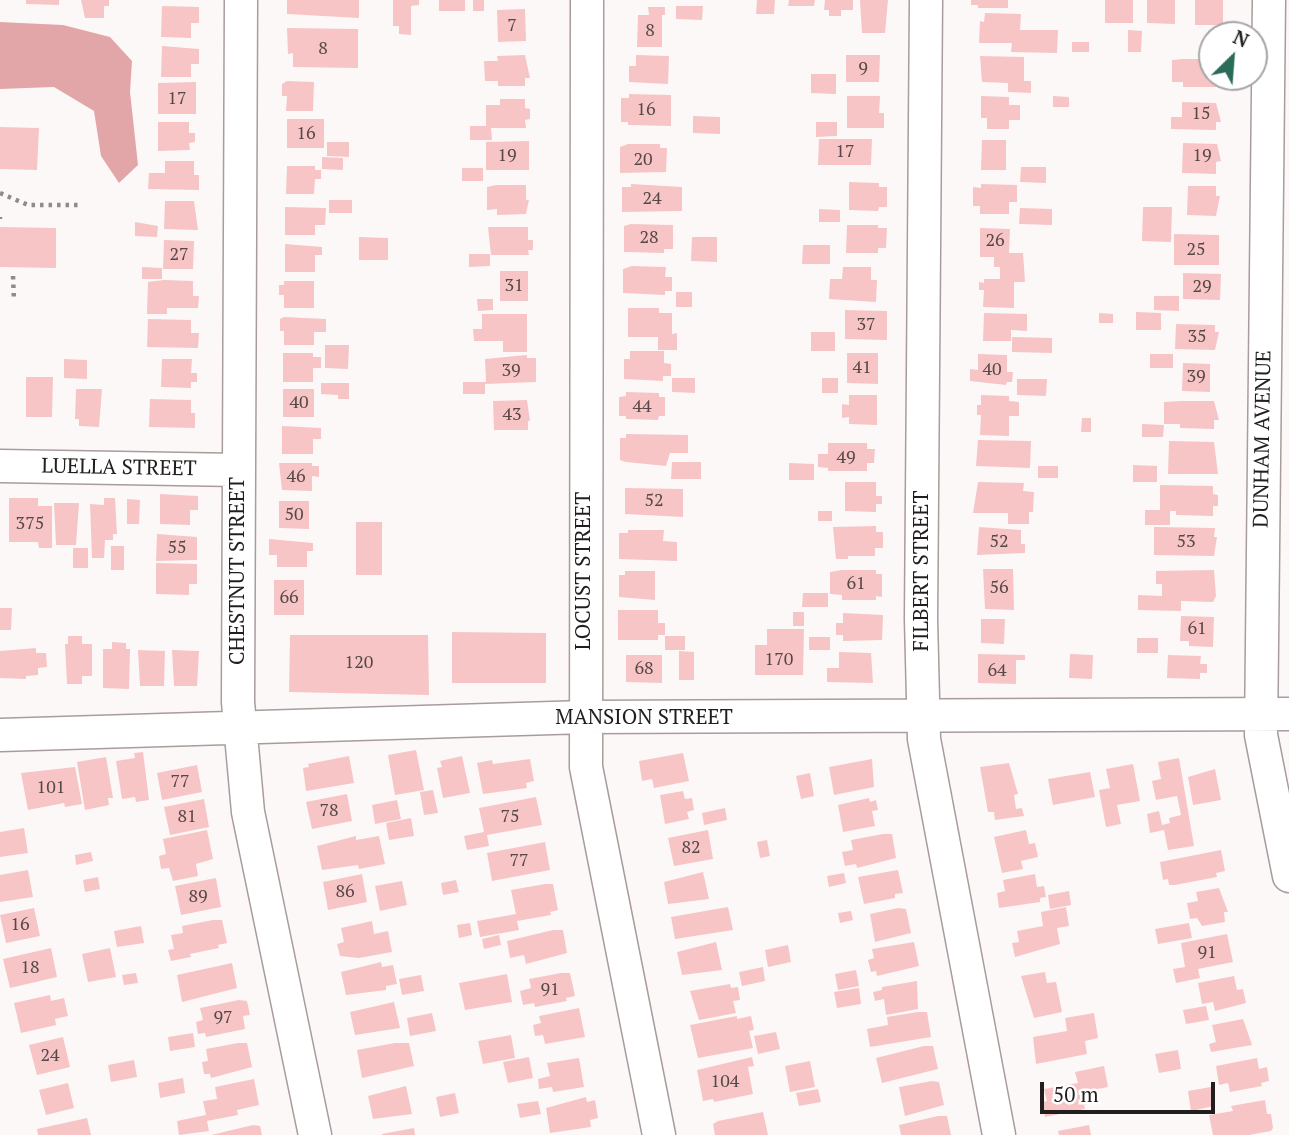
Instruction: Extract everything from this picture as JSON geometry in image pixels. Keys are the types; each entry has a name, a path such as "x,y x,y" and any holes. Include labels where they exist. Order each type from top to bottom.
{"street":[{"name":"CHESTNUT STREET","path":"241,0 238,470 241,727 248,812 315,1135"},
{"name":"LOCUST STREET","path":"587,0 586,767 659,1135"},
{"name":"FILBERT STREET","path":"926,0 923,117 923,716 926,753 999,1135"},
{"name":"DUNHAM AVENUE","path":"1269,0 1275,714 1261,736 1289,876"},
{"name":"LUELLA STREET","path":"0,466 238,470"},
{"name":"MANSION STREET","path":"0,735 585,717 1275,714"}],"path":[{"path":"0,193 28,205 80,205"},
{"path":"13,276 14,301"}],"shaded area":[{"path":"0,22 63,25 110,37 132,61 130,92 138,165 119,183 101,156 94,111 54,87 0,89"}],"building":[{"path":"26,0 59,0 59,5 26,4"},
{"path":"81,0 109,0 109,6 104,6 104,18 85,18"},
{"path":"287,0 359,0 359,18 287,14"},
{"path":"393,0 419,0 419,5 411,6 411,35 399,34 399,26 393,26"},
{"path":"439,0 465,0 465,11 439,11"},
{"path":"473,0 484,0 484,11 473,11"},
{"path":"757,0 775,0 774,14 756,14"},
{"path":"789,0 815,0 814,6 788,6"},
{"path":"825,0 853,0 853,10 841,10 841,16 829,16 829,10 824,10"},
{"path":"860,0 888,0 885,33 862,33"},
{"path":"971,0 1008,0 1008,8 978,8 978,5 971,5"},
{"path":"1105,0 1133,0 1133,23 1105,23"},
{"path":"1147,0 1175,0 1175,24 1147,23"},
{"path":"1195,0 1223,0 1223,21 1198,21 1198,25 1195,25"},
{"path":"162,6 199,7 199,23 191,23 191,38 161,37"},
{"path":"676,6 703,6 702,20 676,19"},
{"path":"648,7 665,7 665,15 662,15 662,47 637,47 638,15 649,15"},
{"path":"525,9 526,41 498,42 497,10"},
{"path":"985,13 1021,14 1020,30 1058,30 1057,53 1011,52 1012,43 979,43 980,21 984,22"},
{"path":"287,28 358,29 358,68 293,67 293,53 288,54"},
{"path":"1128,30 1142,31 1141,52 1128,52"},
{"path":"1072,42 1089,42 1089,52 1072,52"},
{"path":"162,46 199,49 199,64 191,64 191,77 161,77"},
{"path":"525,55 530,78 525,78 525,86 498,86 498,81 485,81 484,61 498,61 497,56"},
{"path":"636,55 669,56 668,84 629,82 629,66 636,66"},
{"path":"846,55 880,55 879,82 846,82"},
{"path":"980,56 1024,57 1024,81 1031,81 1031,93 1008,92 1008,83 982,82"},
{"path":"1198,59 1198,87 1183,87 1183,82 1172,82 1172,60"},
{"path":"811,74 836,74 836,94 811,93"},
{"path":"287,81 314,82 313,111 286,111 287,96 282,96 282,84"},
{"path":"196,82 196,114 158,114 158,83"},
{"path":"629,94 671,95 671,126 628,125 628,122 621,122 621,98 629,98"},
{"path":"847,96 880,96 879,113 884,113 884,128 847,128"},
{"path":"981,96 1009,97 1009,105 1020,105 1020,120 1009,120 1009,129 987,129 987,118 981,118"},
{"path":"1053,96 1069,97 1069,107 1053,107"},
{"path":"500,99 525,99 525,108 530,109 530,119 525,120 526,128 491,128 492,140 470,140 470,126 486,126 486,105 500,105"},
{"path":"1182,102 1216,103 1221,122 1216,122 1216,130 1171,129 1171,117 1182,117"},
{"path":"693,116 720,117 720,134 693,133"},
{"path":"287,119 324,119 324,148 287,148"},
{"path":"158,122 189,122 189,133 195,133 195,142 189,143 190,150 158,151"},
{"path":"816,122 837,122 837,136 816,137"},
{"path":"0,127 39,128 37,170 0,169"},
{"path":"819,139 872,139 871,165 818,165"},
{"path":"982,140 1006,140 1006,170 981,170"},
{"path":"529,141 529,170 486,170 486,142"},
{"path":"327,142 349,142 349,157 327,156"},
{"path":"1183,143 1217,144 1221,161 1216,162 1216,174 1182,173"},
{"path":"628,144 660,144 660,148 667,148 666,172 620,173 620,147"},
{"path":"322,157 343,158 343,170 322,169"},
{"path":"165,161 194,161 194,175 199,175 199,190 148,189 149,173 165,173"},
{"path":"287,166 315,166 315,170 321,170 321,179 315,179 314,194 286,194"},
{"path":"1021,167 1046,167 1046,183 1020,182"},
{"path":"462,168 483,168 483,181 462,181"},
{"path":"849,182 879,183 879,187 887,187 887,207 879,207 878,211 849,210"},
{"path":"631,184 682,187 682,211 622,212 622,187 631,187"},
{"path":"981,184 1017,185 1017,202 1009,202 1009,214 980,214 980,206 973,206 973,187 981,188"},
{"path":"526,185 526,200 529,200 526,214 497,215 497,209 487,210 487,187"},
{"path":"1188,186 1216,186 1216,196 1220,196 1216,216 1187,215"},
{"path":"329,200 352,200 352,213 329,213"},
{"path":"165,201 194,201 198,230 164,229"},
{"path":"285,207 326,208 325,225 315,225 315,235 285,235"},
{"path":"1143,207 1172,207 1171,242 1142,241"},
{"path":"1020,208 1052,209 1052,225 1019,224"},
{"path":"819,209 840,210 840,222 819,222"},
{"path":"135,222 158,226 157,237 135,236"},
{"path":"673,225 673,249 664,249 664,253 624,252 624,226"},
{"path":"847,225 878,225 878,228 887,228 886,248 878,248 878,253 846,253"},
{"path":"0,227 56,228 56,268 0,267"},
{"path":"488,227 528,227 528,240 533,240 533,250 528,250 529,255 491,255"},
{"path":"980,228 1010,229 1009,253 1023,253 1025,282 1014,282 1014,308 983,307 984,290 979,290 979,282 984,283 984,279 1000,279 1000,267 994,267 994,257 980,257"},
{"path":"1174,234 1219,235 1219,265 1174,265"},
{"path":"359,237 388,238 388,260 359,260"},
{"path":"692,237 717,237 717,262 691,261"},
{"path":"164,240 194,241 193,269 163,269"},
{"path":"285,244 322,247 322,255 315,255 315,272 285,272"},
{"path":"803,245 830,245 830,264 802,264"},
{"path":"469,254 490,254 490,266 469,267"},
{"path":"632,266 666,267 665,277 672,277 672,291 665,291 665,295 623,293 623,269"},
{"path":"142,267 162,268 162,279 142,279"},
{"path":"843,267 871,267 871,280 877,280 876,302 829,299 830,279 842,279"},
{"path":"500,271 528,271 528,301 500,301"},
{"path":"1183,273 1221,274 1220,300 1183,299"},
{"path":"193,281 193,296 199,296 198,308 167,308 167,314 147,314 148,282"},
{"path":"284,281 314,281 314,308 284,308 284,295 279,295 279,285 284,285"},
{"path":"676,292 692,292 692,307 676,307"},
{"path":"1154,296 1179,296 1179,311 1154,310"},
{"path":"477,299 493,299 493,310 478,311"},
{"path":"628,308 659,308 659,313 672,313 672,334 677,333 677,350 658,350 658,337 628,337"},
{"path":"845,310 887,311 887,340 845,339"},
{"path":"1136,312 1161,313 1161,330 1136,330"},
{"path":"984,313 1027,314 1027,331 1011,330 1011,341 983,341"},
{"path":"1099,313 1113,314 1113,323 1099,323"},
{"path":"482,314 527,314 527,352 503,352 503,341 474,341 473,329 482,329"},
{"path":"148,319 191,320 191,333 199,333 198,348 147,347"},
{"path":"280,319 326,319 326,332 314,332 314,345 284,345 284,331 280,331"},
{"path":"1176,324 1215,325 1215,332 1219,332 1215,350 1175,349"},
{"path":"811,332 835,332 835,351 811,351"},
{"path":"1012,337 1052,338 1052,353 1012,352"},
{"path":"325,345 349,345 348,369 325,368"},
{"path":"630,351 664,351 664,363 671,364 671,376 663,376 663,381 624,379 624,359 630,359"},
{"path":"283,353 313,353 313,357 321,357 321,368 313,368 313,382 283,382"},
{"path":"847,353 878,353 878,384 847,383"},
{"path":"978,354 1007,355 1007,372 1013,372 1012,382 1007,382 1006,385 970,381 970,369 978,370"},
{"path":"1150,354 1173,354 1173,368 1150,368"},
{"path":"527,355 527,358 536,358 536,382 485,384 485,394 463,394 463,382 486,382 485,359"},
{"path":"64,359 87,360 87,379 64,378"},
{"path":"162,359 192,359 191,373 197,373 197,382 191,382 191,388 161,387"},
{"path":"1183,363 1210,364 1210,392 1182,391"},
{"path":"26,377 53,377 52,417 26,417"},
{"path":"672,378 695,378 695,393 672,392"},
{"path":"822,378 838,378 838,393 822,393"},
{"path":"1017,379 1047,379 1046,396 1017,395"},
{"path":"321,383 349,383 349,399 321,394"},
{"path":"76,389 102,389 99,427 79,426 79,419 75,419"},
{"path":"283,389 314,389 314,417 283,417"},
{"path":"626,392 659,393 659,397 665,397 665,416 659,416 658,420 626,419 626,416 619,416 619,397 626,396"},
{"path":"849,395 877,395 877,425 849,424 849,417 842,418 842,404 849,405"},
{"path":"981,395 1009,396 1009,401 1019,402 1019,416 1009,416 1009,436 980,435 981,415 977,415 977,405 981,405"},
{"path":"150,399 191,400 191,413 195,413 195,428 149,427"},
{"path":"527,400 530,421 528,430 494,430 493,401"},
{"path":"1214,401 1219,420 1214,420 1214,429 1180,428 1180,424 1164,424 1164,402"},
{"path":"1082,418 1091,418 1091,432 1081,432"},
{"path":"1142,424 1164,425 1163,437 1142,437"},
{"path":"282,426 321,428 321,439 313,439 313,454 282,454"},
{"path":"626,434 688,435 688,453 670,453 666,466 626,462 620,460 620,438 626,438"},
{"path":"978,440 1031,441 1030,468 976,466"},
{"path":"1169,441 1214,442 1218,474 1168,474"},
{"path":"828,443 867,443 867,449 875,449 874,463 867,463 867,471 828,471 828,468 818,467 818,454 828,454"},
{"path":"672,462 701,462 701,479 671,479"},
{"path":"279,463 312,463 312,466 319,466 319,477 312,476 312,491 282,490"},
{"path":"789,463 814,464 814,480 789,480"},
{"path":"1133,465 1157,466 1157,482 1133,482"},
{"path":"1038,466 1058,466 1058,478 1038,478"},
{"path":"845,482 876,482 876,496 882,496 882,504 876,504 876,512 845,511"},
{"path":"978,482 1024,483 1023,491 1034,492 1029,524 1008,524 1008,513 973,513"},
{"path":"1160,485 1213,486 1213,494 1218,495 1218,506 1213,506 1213,516 1176,515 1176,511 1170,511 1170,525 1145,525 1145,510 1160,510"},
{"path":"625,488 683,489 683,517 625,514"},
{"path":"160,494 198,496 198,510 190,510 190,525 160,524"},
{"path":"9,498 38,498 38,506 52,506 52,548 39,548 38,542 9,542"},
{"path":"104,498 115,498 117,534 113,534 113,540 105,540 104,558 92,558 90,504 104,505"},
{"path":"127,499 140,500 139,524 127,524"},
{"path":"279,501 309,501 309,529 279,528"},
{"path":"54,503 79,503 76,545 56,545"},
{"path":"818,511 832,511 832,521 818,521"},
{"path":"356,522 382,522 382,575 356,575"},
{"path":"876,526 876,532 883,532 883,548 875,548 875,556 836,559 833,527"},
{"path":"979,527 1021,530 1021,544 1025,544 1025,553 977,555"},
{"path":"1154,527 1215,528 1214,537 1217,537 1214,556 1154,555"},
{"path":"628,530 664,530 663,541 677,542 677,561 619,559 619,533 628,533"},
{"path":"157,534 197,537 197,560 156,561"},
{"path":"269,539 313,543 313,551 307,551 307,567 277,567 277,555 269,555"},
{"path":"111,546 124,546 124,570 111,570"},
{"path":"73,548 88,548 88,568 73,568"},
{"path":"156,563 197,564 197,584 189,584 189,595 156,594"},
{"path":"983,569 1013,569 1014,610 985,609"},
{"path":"876,570 876,574 882,574 882,597 876,596 876,600 842,600 842,595 830,594 830,572"},
{"path":"1214,570 1216,596 1213,602 1181,601 1181,611 1138,610 1138,595 1162,596 1162,584 1156,584 1156,571"},
{"path":"625,571 655,571 655,600 619,597 619,575 625,575"},
{"path":"274,580 304,580 304,615 274,615"},
{"path":"803,593 828,593 828,607 802,607"},
{"path":"0,608 12,608 11,630 0,630"},
{"path":"618,610 658,610 658,623 665,623 665,635 658,635 658,640 618,640"},
{"path":"793,612 804,612 804,626 793,626"},
{"path":"843,613 883,615 882,640 843,641 843,635 836,635 836,623 843,623"},
{"path":"1181,616 1214,617 1213,647 1189,646 1189,641 1180,641"},
{"path":"981,619 1005,619 1004,644 981,643"},
{"path":"767,629 804,629 803,675 755,675 755,645 767,645"},
{"path":"452,632 546,633 546,683 452,683"},
{"path":"290,635 428,635 429,695 289,692"},
{"path":"68,636 82,636 82,644 92,644 92,676 82,676 82,684 67,684 65,644 68,644"},
{"path":"665,636 685,636 685,650 665,650"},
{"path":"809,637 830,637 830,650 809,650"},
{"path":"1137,638 1158,638 1158,653 1137,653"},
{"path":"112,642 126,643 126,649 130,649 129,689 103,688 103,649 112,649"},
{"path":"36,648 36,653 46,653 47,667 38,668 38,675 26,676 26,679 0,678 0,651"},
{"path":"138,650 165,651 164,686 140,686"},
{"path":"172,650 199,651 197,686 174,686"},
{"path":"679,651 694,652 694,680 679,680"},
{"path":"839,652 871,653 873,683 827,682 827,668 839,668"},
{"path":"978,654 1025,655 1025,660 1016,660 1016,684 978,683"},
{"path":"1070,654 1093,655 1092,679 1069,678"},
{"path":"626,655 662,655 662,683 626,682"},
{"path":"1168,655 1201,656 1200,664 1207,664 1207,673 1200,673 1200,679 1167,678"},
{"path":"416,750 424,790 395,795 388,755"},
{"path":"143,752 149,800 136,802 135,797 122,799 116,761 135,758 134,753"},
{"path":"683,753 689,781 654,788 652,779 642,781 639,761"},
{"path":"349,756 354,783 306,791 303,768 309,767 308,764"},
{"path":"462,756 470,793 443,798 437,768 442,767 440,761"},
{"path":"106,757 113,798 108,798 109,805 85,810 77,762"},
{"path":"1179,758 1194,846 1168,850 1164,830 1150,833 1147,814 1159,811 1162,825 1170,823 1169,818 1181,815 1177,796 1156,800 1152,781 1161,779 1158,762"},
{"path":"530,759 534,781 526,783 527,788 483,794 477,763 492,760 493,764"},
{"path":"872,759 874,787 834,795 829,767"},
{"path":"1009,763 1018,794 1014,795 1016,809 1022,808 1024,816 995,820 994,812 988,812 980,767"},
{"path":"1133,764 1140,801 1117,805 1121,824 1106,827 1099,790 1110,788 1106,769"},
{"path":"197,765 202,792 162,800 157,773"},
{"path":"75,767 82,804 65,807 64,803 28,810 21,773"},
{"path":"1215,769 1221,800 1193,805 1188,777"},
{"path":"1090,772 1095,797 1053,805 1048,779"},
{"path":"810,773 814,796 801,799 796,776"},
{"path":"433,790 438,813 424,815 420,792"},
{"path":"683,791 685,799 692,798 694,810 687,812 689,819 665,824 660,795"},
{"path":"347,794 352,821 312,829 306,802"},
{"path":"536,797 542,825 487,835 489,846 467,850 464,836 484,832 479,808"},
{"path":"869,798 870,802 876,800 878,810 872,811 875,826 843,832 838,805"},
{"path":"204,799 209,827 170,835 164,807"},
{"path":"397,800 401,819 375,824 372,805"},
{"path":"725,808 727,820 704,825 702,813"},
{"path":"411,818 414,836 389,840 386,823"},
{"path":"24,828 28,853 0,857 0,832"},
{"path":"207,830 213,859 196,864 198,876 173,881 169,868 161,869 159,856 166,854 163,839"},
{"path":"708,830 713,859 674,866 668,838"},
{"path":"1026,830 1029,844 1035,843 1038,857 1021,861 1023,869 1002,873 994,837"},
{"path":"892,834 896,858 857,868 856,864 845,866 842,852 853,850 851,840"},
{"path":"356,836 356,840 379,836 385,864 359,869 358,865 322,870 317,846"},
{"path":"767,840 770,856 760,858 757,842"},
{"path":"545,842 550,870 492,881 487,853"},
{"path":"1221,850 1225,871 1216,873 1217,877 1175,885 1169,885 1168,879 1163,880 1160,862"},
{"path":"91,852 93,861 76,865 75,855"},
{"path":"28,870 33,897 0,902 0,875"},
{"path":"898,870 903,893 895,894 895,898 864,904 858,877"},
{"path":"703,872 709,899 668,904 664,882"},
{"path":"844,873 846,883 829,887 827,876"},
{"path":"362,874 367,902 328,910 323,882"},
{"path":"1035,874 1037,887 1044,886 1046,897 1040,898 1040,902 999,908 997,893 1005,891 1003,880"},
{"path":"98,877 100,889 85,892 83,880"},
{"path":"216,878 221,907 181,915 175,886"},
{"path":"456,880 459,892 443,895 441,883"},
{"path":"402,881 407,905 380,911 375,886"},
{"path":"553,884 558,910 550,912 551,915 517,921 519,930 480,937 477,921 516,914 511,890"},
{"path":"1219,888 1228,912 1224,912 1225,922 1202,926 1197,918 1190,919 1187,903 1198,901 1196,892"},
{"path":"1069,891 1071,905 1050,909 1048,895"},
{"path":"728,907 733,930 675,939 671,917"},
{"path":"1066,907 1069,926 1057,928 1060,944 1015,957 1012,943 1019,942 1017,931 1043,926 1041,912"},
{"path":"34,908 40,936 6,943 0,915"},
{"path":"906,909 911,933 875,942 870,914"},
{"path":"851,911 853,920 840,923 838,913"},
{"path":"222,920 227,943 218,945 219,948 190,954 191,957 171,961 168,950 174,949 171,935 183,933 182,926"},
{"path":"372,921 374,934 388,931 392,952 359,958 340,956 337,944 344,942 341,928"},
{"path":"470,923 472,935 459,938 457,925"},
{"path":"1189,923 1192,938 1158,944 1155,929"},
{"path":"141,926 144,943 117,947 114,931"},
{"path":"563,930 567,953 526,964 524,955 510,958 507,941"},
{"path":"1227,934 1233,962 1198,969 1200,978 1176,983 1173,969 1185,967 1181,943"},
{"path":"499,935 501,945 484,949 482,939"},
{"path":"716,942 722,970 682,975 677,952"},
{"path":"914,942 919,966 877,976 876,971 871,972 868,960 874,958 872,949"},
{"path":"788,945 791,962 768,967 765,950"},
{"path":"51,948 57,977 10,988 3,959"},
{"path":"110,948 116,977 88,982 82,954"},
{"path":"381,962 382,967 393,965 397,984 386,986 386,990 346,995 341,972"},
{"path":"232,963 237,988 182,1002 177,975"},
{"path":"763,967 765,981 742,986 739,972"},
{"path":"856,970 859,986 838,990 835,974"},
{"path":"1045,972 1047,983 1056,982 1062,1012 1034,1018 1021,976"},
{"path":"136,973 138,983 124,985 122,975"},
{"path":"570,973 575,996 566,998 567,1001 535,1007 534,1003 523,1005 520,991 531,988 529,979"},
{"path":"507,974 512,1002 465,1010 459,983"},
{"path":"421,975 424,991 402,995 399,979"},
{"path":"1234,976 1237,990 1243,989 1246,1003 1215,1011 1213,1002 1202,1004 1198,983"},
{"path":"917,981 918,1009 886,1015 884,999 875,1001 873,992 882,990 882,987"},
{"path":"730,984 731,988 738,987 740,1000 733,1001 736,1013 699,1020 690,991"},
{"path":"859,988 861,1004 837,1008 834,992"},
{"path":"50,995 51,1001 64,998 68,1016 55,1019 56,1025 21,1033 14,1003"},
{"path":"239,1000 247,1001 250,1015 243,1016 245,1029 206,1037 205,1033 198,1034 196,1022 203,1020 200,1008"},
{"path":"394,1002 400,1028 355,1035 350,1012"},
{"path":"1206,1006 1209,1020 1186,1024 1183,1010"},
{"path":"579,1008 585,1037 545,1044 543,1035 535,1036 533,1025 541,1023 539,1016"},
{"path":"927,1012 931,1037 870,1047 867,1029 888,1025 887,1017"},
{"path":"432,1013 436,1031 410,1036 407,1018"},
{"path":"1094,1013 1098,1038 1085,1041 1087,1054 1036,1064 1033,1037 1067,1031 1065,1018"},
{"path":"737,1016 737,1019 751,1016 754,1030 749,1031 753,1048 698,1058 690,1025"},
{"path":"1243,1019 1252,1045 1211,1052 1209,1044 1216,1042 1212,1025"},
{"path":"776,1032 780,1049 758,1054 754,1036"},
{"path":"193,1033 195,1047 170,1051 168,1037"},
{"path":"511,1035 515,1058 483,1064 478,1041"},
{"path":"63,1037 70,1067 37,1075 29,1045"},
{"path":"247,1043 252,1067 211,1078 210,1074 204,1074 202,1062 208,1061 206,1049"},
{"path":"409,1043 414,1066 362,1078 357,1050"},
{"path":"933,1046 938,1069 882,1083 876,1058"},
{"path":"1178,1050 1181,1069 1159,1073 1155,1054"},
{"path":"529,1057 533,1078 508,1083 503,1062"},
{"path":"752,1057 754,1066 748,1067 753,1094 714,1102 713,1099 703,1101 697,1070"},
{"path":"579,1058 584,1087 553,1092 552,1087 539,1089 538,1079 550,1076 547,1063"},
{"path":"1257,1058 1259,1069 1267,1067 1269,1081 1261,1083 1262,1086 1230,1092 1228,1083 1219,1085 1216,1066"},
{"path":"134,1060 137,1077 111,1082 108,1065"},
{"path":"810,1061 815,1087 790,1092 785,1066"},
{"path":"1104,1066 1108,1087 1087,1091 1089,1104 1084,1105 1085,1109 1045,1117 1042,1102 1047,1101 1044,1089 1078,1083 1075,1072"},
{"path":"183,1078 185,1093 160,1098 158,1083"},
{"path":"254,1079 259,1105 237,1110 238,1115 207,1121 209,1131 179,1135 177,1121 206,1115 203,1101 217,1099 215,1087"},
{"path":"939,1082 944,1105 905,1116 899,1087"},
{"path":"68,1083 74,1108 46,1115 39,1090"},
{"path":"406,1086 412,1114 373,1119 368,1096"},
{"path":"1211,1087 1214,1106 1191,1111 1188,1091"},
{"path":"818,1089 821,1102 799,1106 796,1093"},
{"path":"455,1093 459,1113 440,1117 436,1097"},
{"path":"586,1097 587,1102 595,1100 598,1118 590,1120 591,1127 550,1133 546,1108"},
{"path":"1265,1100 1267,1114 1271,1114 1271,1131 1249,1135 1213,1135 1209,1115 1233,1111 1231,1106"},
{"path":"538,1101 541,1114 520,1118 517,1104"},
{"path":"763,1112 768,1135 715,1135 713,1124 718,1121"},
{"path":"947,1116 951,1135 901,1135 899,1125"},
{"path":"87,1118 91,1135 38,1135 37,1129"},
{"path":"253,1125 260,1126 262,1135 211,1135"},
{"path":"1089,1125 1091,1135 1059,1135 1058,1131"},
{"path":"414,1128 415,1135 382,1135 382,1134"}]}
